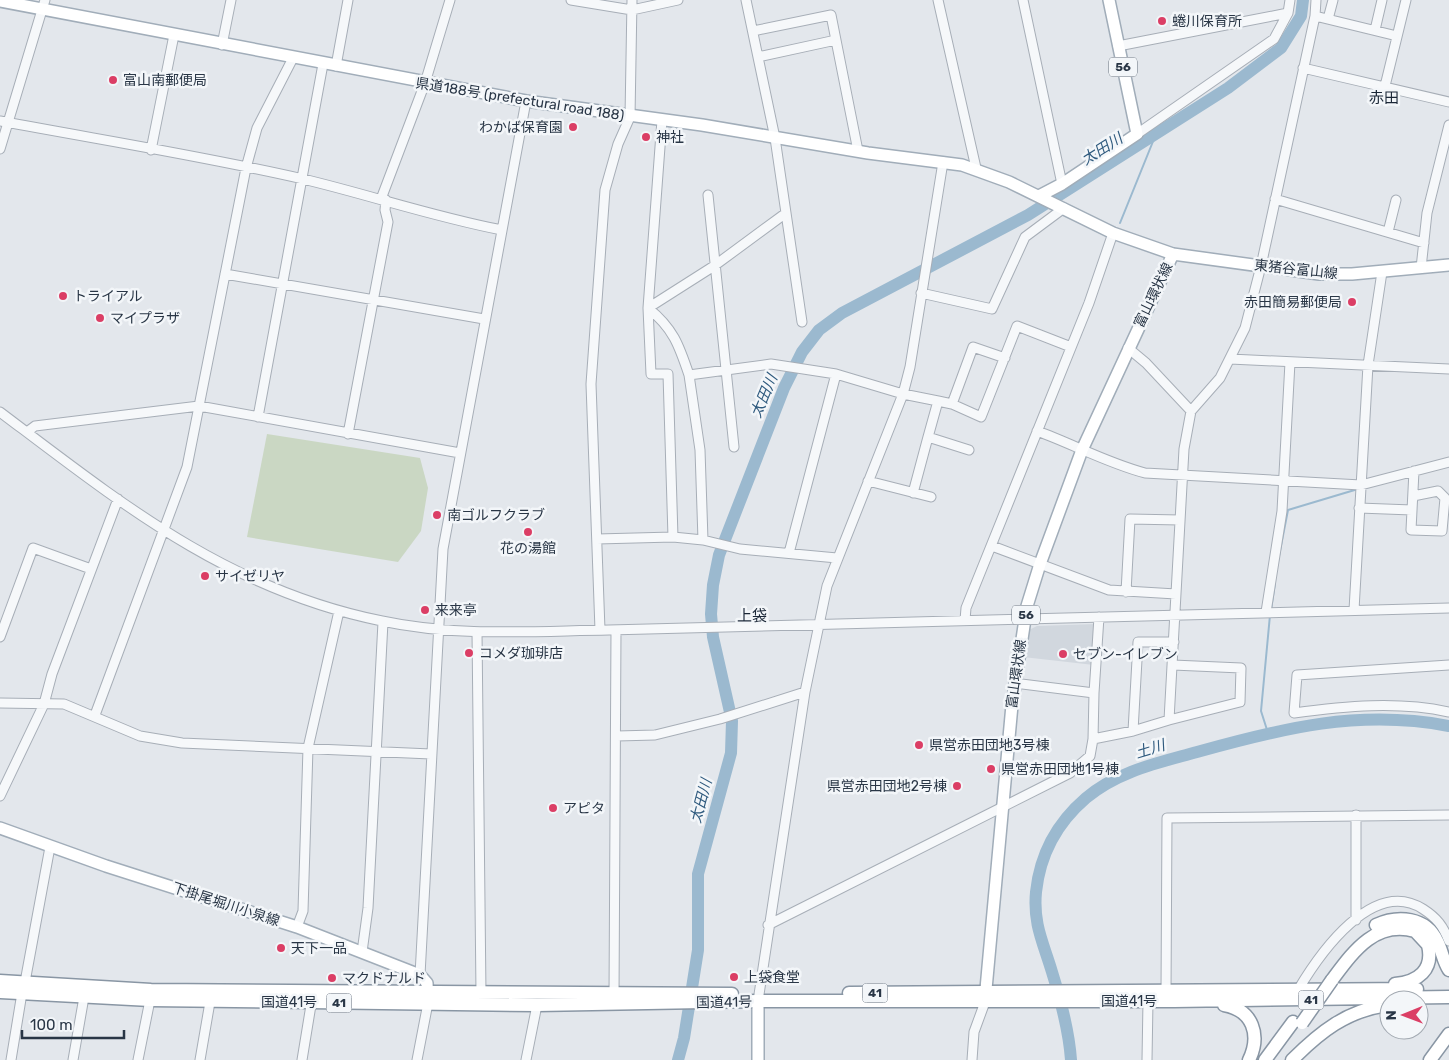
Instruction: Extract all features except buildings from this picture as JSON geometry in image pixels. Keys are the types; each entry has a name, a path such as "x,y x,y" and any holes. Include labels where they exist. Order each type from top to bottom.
{"highway":[{"path":"1274,1060 1297,1023 1356,939 1370,928 1394,920 1416,922 1428,929 1437,940 1449,970"},
{"path":"1298,990 1407,982 1425,972 1430,960 1428,945 1414,931 1398,928 1380,932 1356,950 1328,980"},
{"name":"国道41号","path":"0,980 24,987 84,997 210,1002 312,997"},
{"name":"国道41号","path":"0,992 24,987 151,990 312,997 428,998 537,1005 614,998"},
{"name":"国道41号","path":"428,998 481,993 614,998 758,998 1088,996 1166,991 1449,989"},
{"name":"国道41号","path":"1088,996 1148,1002 1449,998"},
{"path":"1429,1000 1449,998"},
{"path":"1174,1002 1217,1004 1242,1011 1252,1025 1254,1035 1249,1060"},
{"path":"1292,1060 1328,1027 1342,1018 1379,1006"},
{"path":"1265,1060 1297,1023"},
{"path":"1430,1060 1449,1034"},
{"path":"1436,1060 1449,1041"}],"main road":[{"name":"56","path":"1109,0 1137,134"},
{"name":"県道188号 (prefectural road 188)","path":"0,1 44,4 222,45 526,101 976,168 1114,232"},
{"path":"1038,196 1062,184 1137,134"},
{"name":"東猪谷富山線","path":"1114,232 1173,254 1319,274 1382,272 1449,265"},
{"name":"富山環状線","path":"985,997 1014,683 1025,618 1040,564 1082,450 1173,254"},
{"name":"下掛尾堀川小泉線","path":"0,828 50,847 297,927 420,975"},
{"path":"420,975 427,983 428,998"},
{"path":"758,998 758,1060"}],"street":[{"path":"222,45 231,0"},
{"path":"336,66 348,0"},
{"path":"348,434 388,222 384,200 425,83 450,0"},
{"path":"571,0 632,5 678,0"},
{"path":"746,0 775,138 802,322"},
{"path":"938,0 976,168"},
{"path":"1023,0 1062,184"},
{"path":"1137,134 1274,39 1288,13 1290,0"},
{"path":"1169,720 1184,449 1192,411 1220,378 1243,334 1261,266 1315,16 1316,0"},
{"path":"1328,19 1333,0"},
{"path":"1374,30 1382,0"},
{"path":"1385,86 1406,0"},
{"path":"0,149 4,122 44,4"},
{"path":"600,630 591,384 605,190 618,144 630,117 632,5"},
{"path":"1118,46 1288,13"},
{"path":"753,31 831,15 858,151"},
{"path":"1315,16 1397,36"},
{"path":"151,150 174,34"},
{"path":"758,57 836,40"},
{"path":"95,715 162,530 187,467 246,168 257,128 293,58"},
{"path":"258,416 323,64"},
{"path":"1303,68 1449,102"},
{"path":"420,975 443,549 484,319 526,101"},
{"path":"662,120 648,308 651,374 668,374 673,536"},
{"path":"4,122 302,179 384,200 424,213 502,230"},
{"path":"1421,268 1427,213 1449,125"},
{"path":"758,998 805,692 818,624 827,586 837,558 904,394 943,162"},
{"path":"708,195 724,370 734,447"},
{"path":"1275,199 1424,243"},
{"path":"1388,232 1396,200"},
{"path":"921,293 992,310 1025,237 1064,208"},
{"path":"648,308 714,266 786,213"},
{"path":"965,620 966,608 1071,347 1114,232"},
{"path":"1354,610 1368,365 1382,272"},
{"path":"225,274 484,319"},
{"path":"648,308 665,321 682,355 689,375 701,463 703,540"},
{"path":"689,375 771,364 836,374 904,394 952,404 981,417 1017,326 1071,347"},
{"path":"952,404 972,348 1004,358"},
{"path":"1128,348 1146,363 1192,411"},
{"path":"1230,359 1449,369"},
{"path":"1266,612 1282,511 1290,362"},
{"path":"789,553 836,374"},
{"path":"913,493 938,401"},
{"path":"27,432 35,426 199,406 460,453"},
{"path":"0,412 162,530 250,579 339,611 383,622 477,632 719,628 1025,618 1449,608"},
{"path":"1037,431 1120,466 1145,473 1183,473 1361,484 1449,462"},
{"path":"928,438 969,450"},
{"path":"1413,496 1438,491 1444,498 1442,531 1411,530 1414,471"},
{"path":"868,482 931,497"},
{"path":"0,796 44,704 52,674 118,499"},
{"path":"1359,508 1412,510"},
{"path":"1126,592 1130,519 1180,520"},
{"path":"597,539 673,536 729,546 837,558"},
{"path":"992,546 1109,590 1176,594"},
{"path":"0,637 33,548 91,569"},
{"path":"297,927 303,911 308,748 339,611"},
{"path":"768,925 1070,773 1090,756 1093,739 1099,617"},
{"path":"362,952 368,908 383,622"},
{"path":"614,998 616,630"},
{"path":"477,632 481,993"},
{"path":"1133,731 1138,642 1174,642"},
{"path":"1093,739 1133,731 1240,702 1241,668 1173,665"},
{"path":"1449,665 1297,675 1294,712 1386,705 1449,712"},
{"path":"1014,683 1094,693"},
{"path":"616,736 655,735 720,719 805,692"},
{"path":"0,704 64,704 95,715 140,736 164,740 431,754"},
{"path":"1356,815 1356,920"},
{"path":"1166,991 1167,818 1449,815"},
{"path":"11,1060 50,847"},
{"path":"1298,990 1321,956 1344,928 1378,906 1410,902 1443,926 1449,941"},
{"path":"74,1060 84,997"},
{"path":"302,1060 312,997"},
{"path":"972,1060 974,1032 985,997"},
{"path":"417,1060 428,998"},
{"path":"138,1060 150,1000"},
{"path":"200,1060 210,1002"},
{"path":"1147,1060 1148,1002"},
{"path":"526,1060 537,1005"}],"shaded area":[{"path":"1096,624 1094,665 1023,657 1029,630 1037,626"}],"green space":[{"path":"267,434 420,458 428,488 421,531 398,562 247,537"}],"waterway":[{"name":"太田川","path":"678,1060 684,1038 698,950 698,874 731,753 732,721 713,637 711,614 713,585 719,555 784,388 802,352 819,330 842,313 1028,215 1228,88 1281,48 1301,16 1303,0"},
{"path":"1120,223 1156,134"},
{"path":"1278,561 1288,510 1358,489"},
{"path":"1271,610 1275,583"},
{"path":"1268,733 1261,711 1270,615"},
{"name":"土川","path":"1071,1060 1061,1005 1037,923 1035,903 1038,878 1046,852 1067,817 1086,798 1125,774 1168,760 1260,735 1352,720 1416,721 1449,726"}],"place":[{"name":"蜷川保育所","path":"1162,21"},
{"name":"富山南郵便局","path":"113,80"},
{"name":"わかば保育園","path":"573,127"},
{"name":"神社","path":"646,137"},
{"name":"トライアル","path":"63,296"},
{"name":"赤田簡易郵便局","path":"1352,302"},
{"name":"マイプラザ","path":"100,318"},
{"name":"南ゴルフクラブ","path":"437,515"},
{"name":"花の湯館","path":"528,532"},
{"name":"サイゼリヤ","path":"205,576"},
{"name":"来来亭","path":"425,610"},
{"name":"コメダ珈琲店","path":"469,653"},
{"name":"セブン-イレブン","path":"1063,654"},
{"name":"県営赤田団地3号棟","path":"919,745"},
{"name":"県営赤田団地1号棟","path":"991,769"},
{"name":"県営赤田団地2号棟","path":"957,786"},
{"name":"アピタ","path":"553,808"},
{"name":"天下一品","path":"281,948"},
{"name":"上袋食堂","path":"734,977"},
{"name":"マクドナルド","path":"332,978"}],"district":[{"name":"赤田","path":"1384,98"},
{"name":"上袋","path":"752,616"}]}
